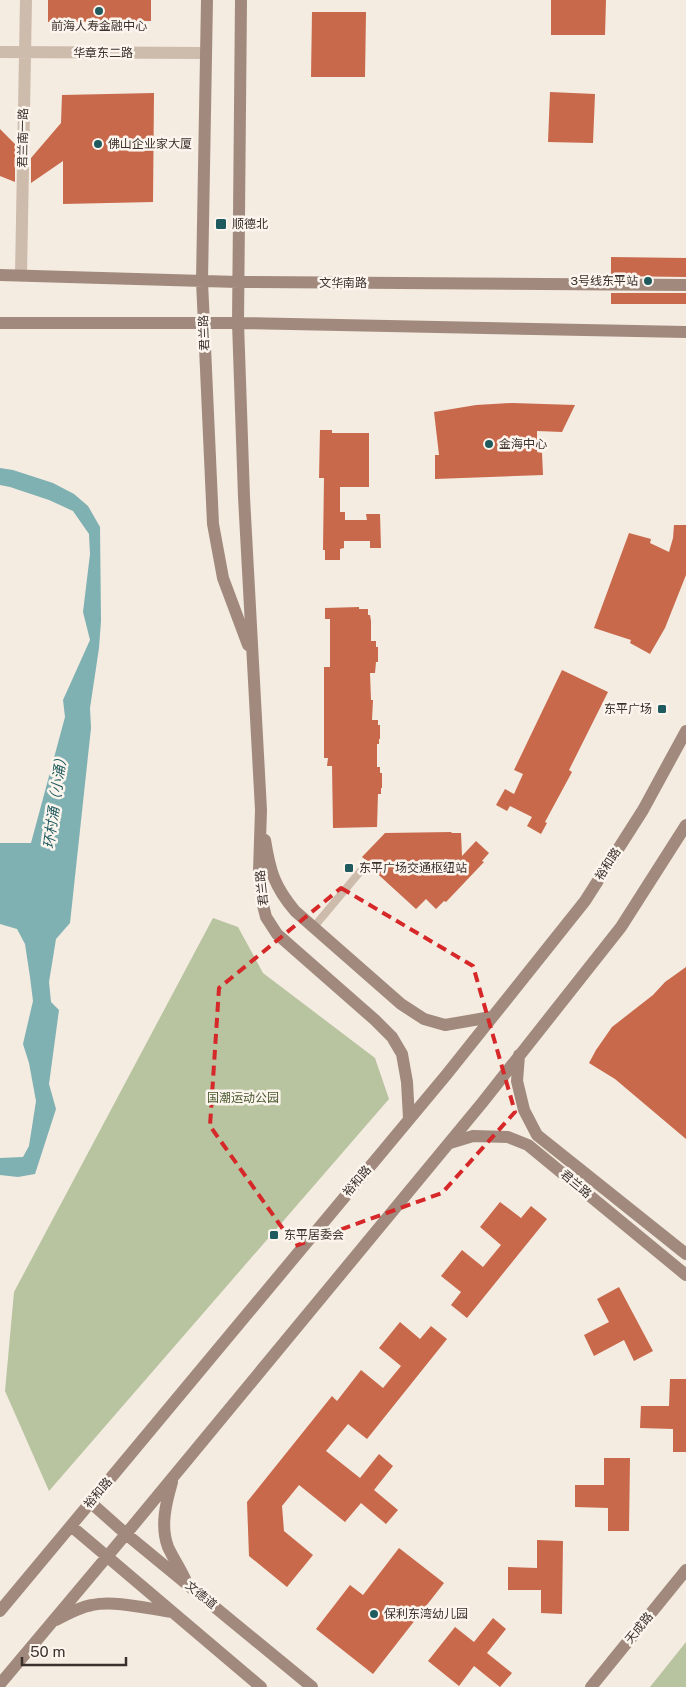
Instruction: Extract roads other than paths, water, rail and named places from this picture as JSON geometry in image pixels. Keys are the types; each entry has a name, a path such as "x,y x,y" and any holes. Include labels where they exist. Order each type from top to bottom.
{"main road":[{"name":"君兰路","path":"207,0 202,281 213,524 223,578 253,659"},
{"name":"君兰路","path":"241,0 238,323 244,497 261,810 259,872 262,901 266,917 277,934 392,1037 402,1054 407,1082 409,1118"},
{"name":"文华南路","path":"0,275 238,282 686,285"},
{"path":"669,285 686,280"},
{"path":"0,323 238,323 668,332 686,334"},
{"name":"裕和路","path":"0,1611 447,1074 584,901 643,810 686,731"},
{"path":"261,810 272,874 281,894 313,928 401,1004 424,1019 445,1025 491,1017"},
{"path":"0,1684 450,1143 621,927 686,825"},
{"name":"君兰路","path":"519,1056 517,1081 524,1110 537,1135 686,1254"},
{"name":"君兰路","path":"450,1143 473,1136 508,1137 528,1145 686,1275"},
{"path":"174,1476 166,1503 164,1526 168,1546 188,1585"},
{"name":"文德道","path":"90,1502 126,1534 312,1687"},
{"path":"71,1526 261,1687"},
{"name":"天成路","path":"591,1687 686,1570"},
{"path":"51,1622 75,1610 93,1604 116,1604 172,1612"}],"street":[{"name":"君兰南一路","path":"21,275 26,0"},
{"name":"华章东二路","path":"0,52 206,53"}],"lane":[{"path":"313,928 364,866"}],"water":[{"name":"环村涌（小涌）","path":"0,468 13,470 53,483 74,494 88,506 100,527 101,621 99,648 90,708 91,728 70,923 56,939 49,982 51,1002 59,1010 49,1084 56,1109 35,1174 18,1177 0,1175 0,1158 23,1157 29,1146 36,1101 29,1063 23,1044 33,1001 25,944 17,929 0,924 0,843 31,843 65,717 63,700 90,640 83,612 90,554 89,534 73,511 49,500 0,485"}],"place":[{"name":"前海人寿金融中心","path":"99,11"},
{"name":"佛山企业家大厦","path":"98,144"},
{"name":"顺德北","path":"221,224"},
{"name":"3号线东平站","path":"648,281"},
{"name":"金海中心","path":"489,444"},
{"name":"东平广场","path":"662,709"},
{"name":"东平广场交通枢纽站","path":"349,868"},
{"name":"东平居委会","path":"274,1235"},
{"name":"保利东湾幼儿园","path":"374,1614"}],"park label":[{"name":"国潮运动公园","path":"243,1098"}]}
